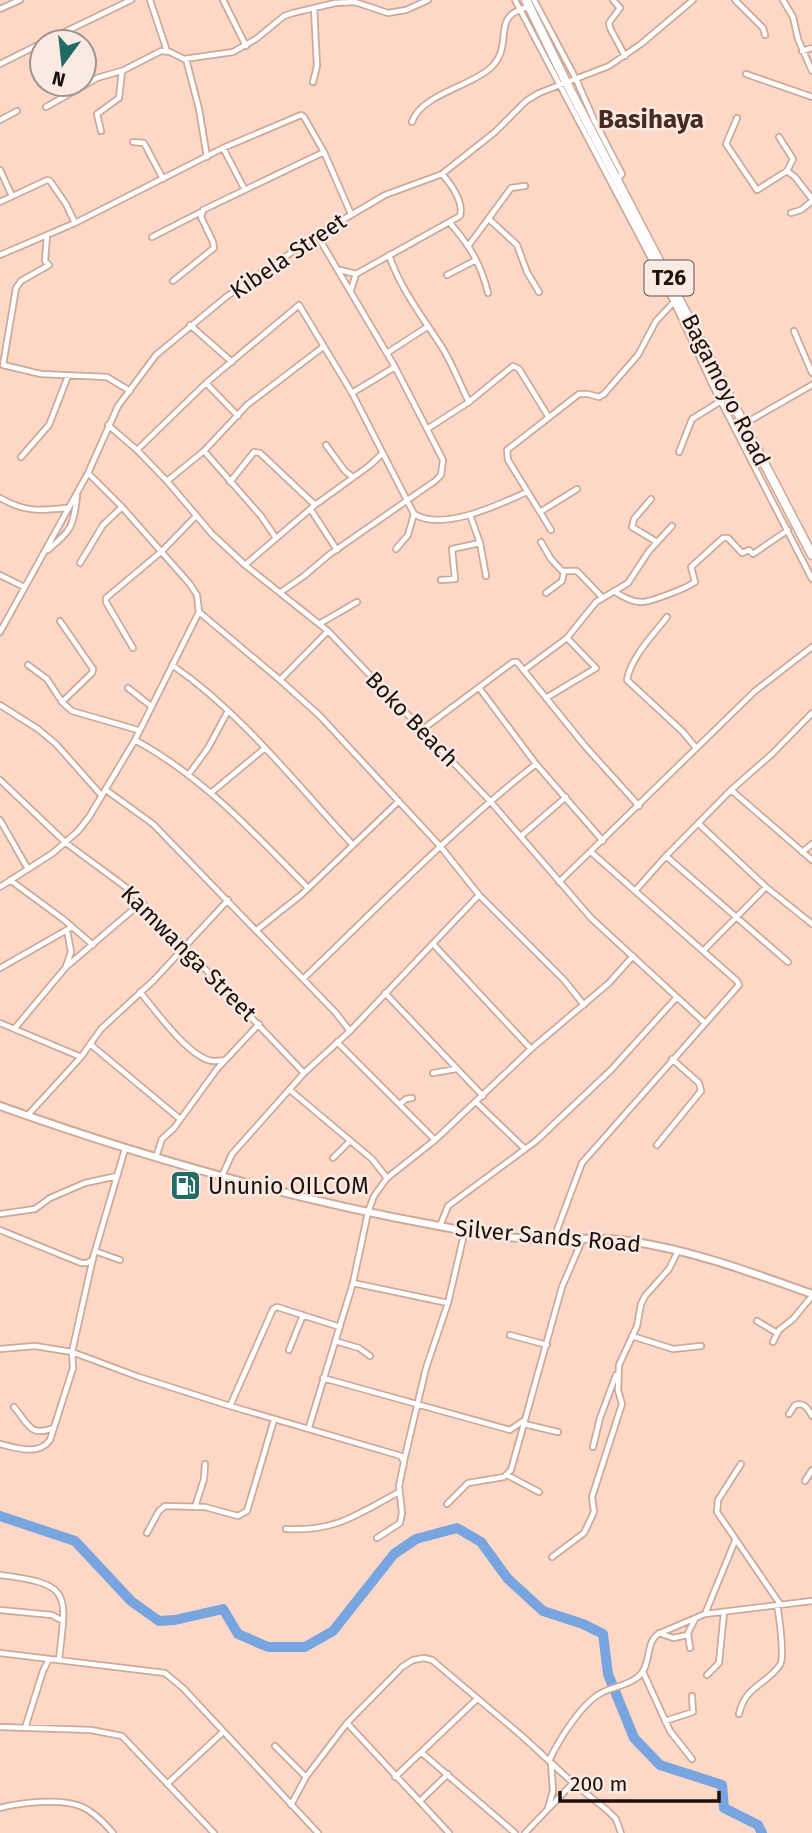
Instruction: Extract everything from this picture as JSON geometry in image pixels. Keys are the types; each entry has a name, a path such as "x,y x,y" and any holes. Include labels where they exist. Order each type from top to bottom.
{"highway":[{"name":"Bagamoyo Road","path":"530,2 562,84 618,180 812,555"}],"street":[{"path":"0,9 20,0"},
{"path":"74,28 131,0"},
{"path":"150,0 167,51"},
{"path":"223,0 246,46"},
{"path":"46,107 97,78 121,71 161,51 186,59 233,52 246,46 284,16 335,3 355,1 388,13 406,10 428,0"},
{"path":"514,0 562,84 812,579"},
{"path":"613,0 620,8 609,23 610,28 625,56"},
{"name":"Kibela Street","path":"0,632 88,473 108,425 156,355 226,298 317,235 385,195 442,174 495,132 526,101 609,66 693,0"},
{"path":"735,0 762,28 765,35"},
{"path":"783,0 793,17 802,51 812,71"},
{"path":"412,122 419,109 489,69 502,49 505,22 530,2 576,79 622,174 618,180"},
{"path":"313,82 317,66 314,8"},
{"path":"802,51 812,48"},
{"path":"0,64 28,50"},
{"path":"186,59 199,109 207,157"},
{"path":"101,131 97,114 119,98 121,71"},
{"path":"746,74 812,97"},
{"path":"0,120 17,111"},
{"path":"0,256 75,223 223,149 301,115 324,152 351,214"},
{"path":"737,118 726,144 757,190 788,171 793,159 779,137"},
{"path":"133,142 146,145 163,179"},
{"path":"223,149 245,190"},
{"path":"152,237 324,152"},
{"path":"0,170 12,196"},
{"path":"788,171 812,200 801,211 791,213"},
{"path":"350,293 356,274 460,216 462,211 451,184 442,174"},
{"path":"0,202 47,180 66,204 75,223"},
{"path":"469,245 511,188 525,186"},
{"path":"173,281 214,248 214,242 201,219 201,212"},
{"path":"489,219 517,245 527,272 539,292"},
{"path":"450,223 469,245 483,273 488,293"},
{"path":"47,235 45,261 49,265 21,281 16,288 1,364 41,374 107,377 130,391"},
{"path":"281,592 435,481 441,475 443,460 395,367 317,235"},
{"path":"389,255 394,272 451,363 468,402"},
{"path":"447,275 476,260"},
{"path":"340,270 356,274"},
{"path":"551,530 508,460 507,450 579,394 599,397 604,394 638,355 656,321 674,302"},
{"path":"137,450 206,383 299,305 352,393 414,514 424,518 441,519 470,515 527,492"},
{"path":"190,325 232,362"},
{"path":"387,353 427,327"},
{"path":"794,331 812,373"},
{"path":"0,337 6,343"},
{"path":"167,481 204,450 264,391 323,347"},
{"path":"427,429 515,366 548,416"},
{"path":"352,393 395,367"},
{"path":"21,457 50,425 68,376"},
{"path":"206,383 238,416"},
{"path":"743,425 812,385"},
{"path":"679,452 692,419 721,401"},
{"name":"Boko Beach","path":"108,425 137,450 196,516 245,565 328,631 490,800 591,918 705,1023"},
{"path":"326,445 345,471 354,477"},
{"path":"204,450 261,516 276,538"},
{"path":"230,482 246,459 254,452 260,453 313,508 337,550"},
{"path":"245,565 383,453"},
{"path":"0,887 66,844 89,817 135,740 199,612 197,595 122,507 88,473"},
{"path":"540,512 577,489"},
{"path":"44,553 64,538 71,527 77,491"},
{"path":"0,498 19,508 41,511 67,508"},
{"path":"651,499 634,520 632,527 657,542"},
{"path":"80,563 103,525 122,507"},
{"path":"396,549 408,535 414,514"},
{"path":"470,515 480,543 486,576"},
{"path":"133,648 106,598 161,552 196,516"},
{"path":"524,670 567,638 587,611 602,597 628,583 649,551 672,526"},
{"path":"614,591 641,602 679,591 695,582 691,567 723,538 728,538 742,553 748,550 753,554 788,530"},
{"path":"541,542 551,559 564,572 577,571 602,597"},
{"path":"441,580 455,579 453,548 480,543"},
{"path":"546,593 562,581 564,572"},
{"path":"0,575 24,587"},
{"path":"319,624 357,602"},
{"path":"199,612 320,716 440,846 479,895 564,980 584,1005"},
{"path":"667,617 641,651 627,680 683,732 696,748"},
{"path":"60,621 93,670 62,702"},
{"path":"280,680 328,631"},
{"path":"546,698 596,668 567,638"},
{"path":"559,882 754,691 812,647"},
{"path":"423,729 514,661 518,662 585,746 639,806"},
{"path":"28,665 47,679 62,702 80,714 138,730"},
{"path":"172,665 194,680 228,711 353,845"},
{"path":"128,688 150,706"},
{"path":"480,689 536,764 603,841"},
{"path":"0,705 56,744 102,796"},
{"path":"189,774 208,748 228,711"},
{"path":"635,891 731,790 772,754 812,713"},
{"path":"135,740 162,754 212,792 308,888"},
{"path":"212,792 265,748"},
{"path":"303,979 440,846 490,800 536,764"},
{"name":"Kamwanga Street","path":"0,780 66,844 131,891 304,1073"},
{"path":"106,790 153,824 258,929 350,1031"},
{"path":"731,790 812,860"},
{"path":"521,836 566,797"},
{"path":"258,929 308,888 399,800"},
{"path":"0,820 28,869"},
{"path":"699,824 765,887 812,924"},
{"path":"802,852 812,844"},
{"path":"554,1238 582,1163 739,983 591,852"},
{"path":"666,856 788,962"},
{"path":"10,880 93,945"},
{"path":"703,951 765,887"},
{"path":"222,1176 232,1154 304,1073 350,1031 479,895"},
{"path":"27,1116 81,1057 102,1029 228,901"},
{"path":"15,1028 66,967 142,902"},
{"path":"66,967 71,951 69,928"},
{"path":"0,968 69,928"},
{"path":"434,944 531,1049"},
{"path":"309,1427 353,1283 374,1196 387,1178 435,1140 531,1049 609,983 634,956"},
{"path":"140,992 188,1045 210,1060 215,1071"},
{"path":"385,993 482,1096"},
{"path":"440,1226 448,1206 536,1141 611,1070 677,997"},
{"path":"0,1023 81,1057"},
{"path":"156,1158 162,1139 171,1132 215,1071 259,1024"},
{"path":"337,1042 435,1140"},
{"path":"90,1044 180,1119"},
{"path":"657,1145 701,1091 699,1083 672,1059"},
{"path":"210,1060 225,1060"},
{"path":"433,1073 457,1069"},
{"path":"290,1090 372,1159 387,1178"},
{"path":"400,1104 412,1098"},
{"path":"476,1102 524,1148"},
{"name":"Silver Sands Road","path":"0,1106 156,1158 368,1212 535,1240 583,1237 629,1241 695,1255 812,1295"},
{"path":"333,1158 350,1141"},
{"path":"0,1444 26,1450 48,1444 73,1368 72,1352 93,1258 125,1149"},
{"path":"0,1214 34,1209 85,1183 117,1176"},
{"path":"0,1230 81,1263 87,1263 93,1258"},
{"path":"377,1538 400,1523 402,1513 398,1486 426,1368 448,1303 465,1230"},
{"path":"447,1504 468,1483 507,1475 517,1454 562,1287 583,1237"},
{"path":"95,1251 120,1260"},
{"path":"593,1447 600,1418 618,1369 638,1326 641,1304 669,1269 678,1251"},
{"path":"353,1283 448,1303"},
{"path":"773,1342 777,1333 793,1319 812,1295"},
{"path":"230,1406 273,1310 277,1307 340,1327"},
{"path":"289,1350 303,1315"},
{"path":"757,1321 777,1333"},
{"path":"510,1335 547,1345"},
{"path":"632,1336 673,1349 701,1346"},
{"path":"335,1341 359,1348 370,1356"},
{"path":"0,1349 35,1346 72,1352 139,1377 274,1420 309,1427 401,1456 404,1462"},
{"path":"552,1557 584,1533 594,1512 592,1497 622,1404 618,1390 618,1369"},
{"path":"323,1378 510,1430 524,1422 558,1432"},
{"path":"789,1414 795,1405 801,1404 806,1406 812,1416"},
{"path":"15,1407 34,1431 43,1433 54,1428"},
{"path":"147,1533 159,1511 165,1506 205,1507 238,1516 247,1511 274,1420"},
{"path":"195,1507 204,1479 205,1464"},
{"path":"738,1714 742,1699 781,1664 782,1654 779,1605 717,1512 716,1506 741,1464"},
{"path":"806,1481 812,1470"},
{"path":"507,1475 539,1492"},
{"path":"286,1530 318,1529 354,1519 399,1492"},
{"path":"705,1614 736,1540"},
{"path":"0,1575 35,1581 59,1593 63,1600 59,1660"},
{"path":"548,1809 553,1791 550,1762 567,1729 600,1693 637,1678 649,1658 653,1637 705,1614 812,1601"},
{"path":"0,1609 52,1615 63,1622"},
{"path":"707,1675 719,1664 724,1612"},
{"path":"690,1648 688,1636 697,1617"},
{"path":"659,1633 673,1637 688,1636"},
{"path":"0,1653 172,1676 318,1833"},
{"path":"291,1805 306,1777 347,1723 402,1667 413,1660 424,1658 432,1660 616,1819 621,1833"},
{"path":"24,1728 49,1659"},
{"path":"642,1672 675,1741 692,1759"},
{"path":"665,1721 693,1712 692,1696"},
{"path":"395,1777 477,1699"},
{"path":"347,1723 449,1833"},
{"path":"0,1727 91,1730 122,1736 214,1833"},
{"path":"167,1784 223,1732"},
{"path":"275,1746 306,1777"},
{"path":"422,1753 515,1833"},
{"path":"420,1801 447,1774"},
{"path":"525,1833 573,1783"},
{"path":"0,1808 16,1804 73,1802 93,1811 113,1833"}],"waterway":[{"path":"0,1516 75,1541 131,1601 159,1621 223,1609 238,1634 268,1647 305,1647 333,1631 394,1554 416,1539 457,1528 481,1542 508,1579 543,1611 583,1624 603,1634 608,1674 634,1738 660,1765 722,1785 724,1808 758,1825 762,1833"}],"place":[{"name":"Ununio OILCOM","path":"185,1186"}],"district":[{"name":"Basihaya","path":"651,119"}]}
